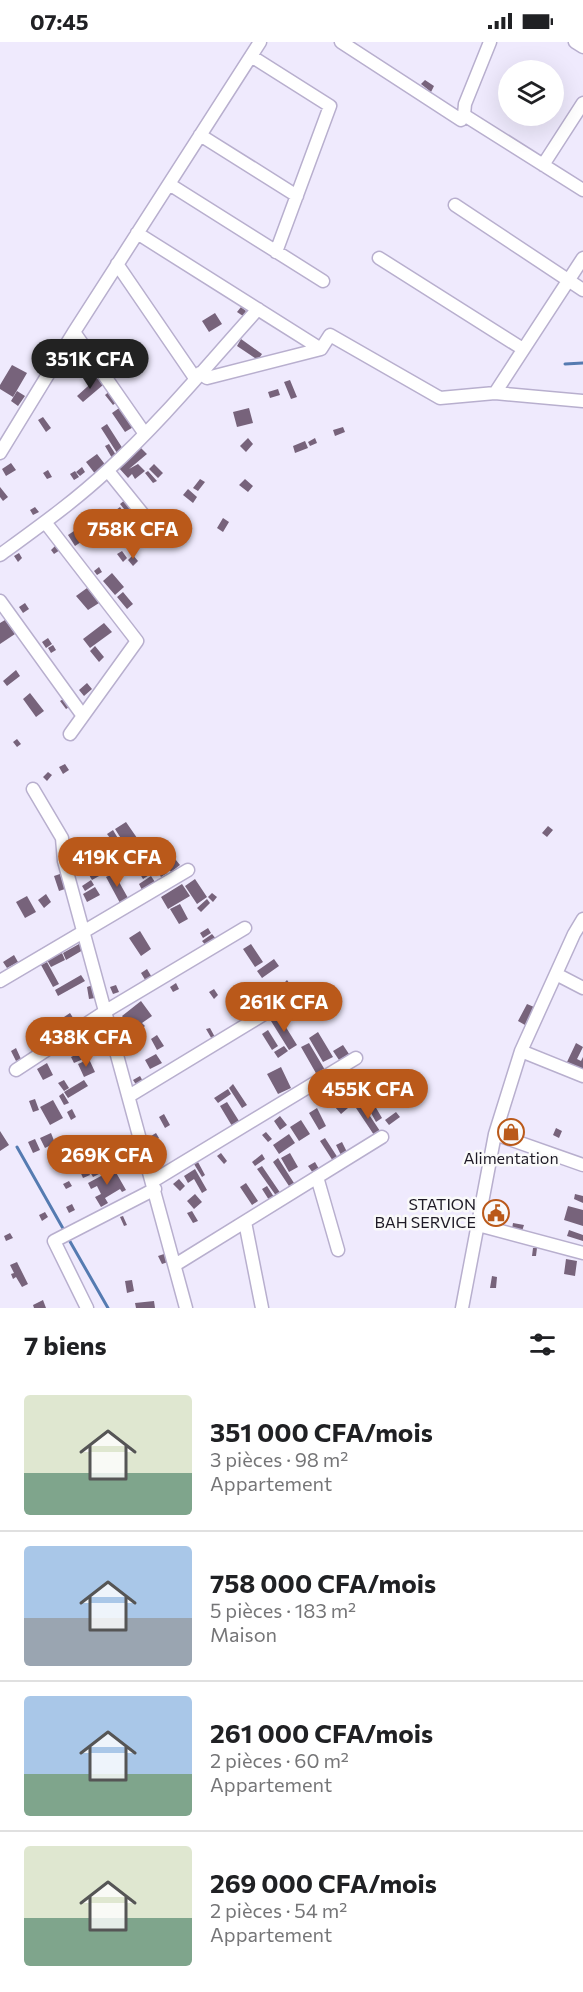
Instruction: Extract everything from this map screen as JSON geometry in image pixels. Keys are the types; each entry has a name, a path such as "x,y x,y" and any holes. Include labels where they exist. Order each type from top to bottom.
{"street":[{"path":"0,453 117,264 260,42"},
{"path":"341,42 461,120 465,104 490,42"},
{"path":"575,42 583,47"},
{"path":"251,56 330,106 276,252"},
{"path":"543,165 583,103"},
{"path":"464,115 583,190"},
{"path":"200,135 297,196"},
{"path":"169,184 323,281"},
{"path":"455,206 583,290"},
{"path":"137,233 321,349"},
{"path":"379,258 523,350"},
{"path":"495,393 583,258"},
{"path":"117,264 198,375 207,378 321,349 330,335 440,398 495,393 583,401"},
{"path":"0,555 108,471 145,434 258,309"},
{"path":"74,332 145,434"},
{"path":"108,471 159,534"},
{"path":"45,522 137,641 70,734"},
{"path":"0,601 83,716"},
{"path":"33,789 62,838 64,861 186,1308"},
{"path":"0,981 188,870"},
{"path":"462,1308 495,1134 521,1051 583,919"},
{"path":"16,1070 106,1011 246,928"},
{"path":"556,974 583,988"},
{"path":"129,1096 302,992"},
{"path":"521,1051 583,1076"},
{"path":"87,1308 54,1241 154,1185 356,1058"},
{"path":"495,1134 583,1165"},
{"path":"175,1265 382,1137"},
{"path":"318,1177 338,1250"},
{"path":"245,1222 262,1308"},
{"path":"477,1225 583,1253"}],"building":[{"path":"425,80 434,86 431,92 421,84"},
{"path":"241,307 246,311 243,316 237,312"},
{"path":"215,313 222,324 209,332 202,321"},
{"path":"241,339 262,354 258,360 237,346"},
{"path":"99,347 106,356 101,360 94,351"},
{"path":"80,349 97,375 92,378 75,353"},
{"path":"12,365 27,373 13,397 0,389"},
{"path":"97,378 103,385 83,402 77,396"},
{"path":"290,380 297,397 291,399 284,382"},
{"path":"278,389 280,395 270,398 268,392"},
{"path":"17,391 25,396 18,406 11,401"},
{"path":"110,391 118,401 113,405 105,395"},
{"path":"122,406 135,426 125,432 112,413"},
{"path":"249,408 253,423 237,427 233,412"},
{"path":"43,417 51,428 46,432 38,420"},
{"path":"107,424 123,449 117,453 101,428"},
{"path":"343,427 345,432 335,436 333,430"},
{"path":"248,438 253,444 246,452 240,446"},
{"path":"315,438 317,443 310,446 308,442"},
{"path":"305,441 308,448 295,453 293,446"},
{"path":"109,444 116,455 112,458 105,446"},
{"path":"141,448 147,454 129,469 138,464 145,471 135,479 132,474 128,478 118,467"},
{"path":"97,454 107,467 96,475 86,462"},
{"path":"11,463 16,470 6,476 2,469"},
{"path":"154,464 163,473 158,478 149,469"},
{"path":"82,467 85,472 80,476 76,472"},
{"path":"48,470 52,477 47,479 43,473"},
{"path":"75,471 79,477 74,480 70,474"},
{"path":"148,471 157,481 153,483 145,473"},
{"path":"200,479 205,482 198,491 193,488"},
{"path":"245,479 253,486 248,492 239,485"},
{"path":"0,487 8,497 3,501 0,497"},
{"path":"188,489 197,497 193,503 183,495"},
{"path":"126,499 134,509 128,514 120,504"},
{"path":"35,507 39,512 33,515 30,510"},
{"path":"120,507 128,518 135,513 139,519 130,526 126,520 124,521 129,526 125,529 112,513"},
{"path":"111,513 124,530 114,537 101,521"},
{"path":"223,518 229,522 223,532 217,528"},
{"path":"74,531 81,542 75,546 68,535"},
{"path":"56,545 60,550 54,554 51,550"},
{"path":"122,551 127,558 123,562 117,554"},
{"path":"19,553 22,558 18,562 14,556"},
{"path":"133,555 138,561 133,566 128,560"},
{"path":"99,567 102,572 97,575 94,571"},
{"path":"112,573 124,587 115,595 103,581"},
{"path":"87,588 99,603 88,610 76,596"},
{"path":"123,592 133,604 127,609 117,597"},
{"path":"25,603 29,609 23,613 19,607"},
{"path":"5,620 15,634 0,644 0,623"},
{"path":"104,623 112,632 90,648 83,639"},
{"path":"48,638 52,644 46,648 42,642"},
{"path":"53,645 56,650 51,653 48,648"},
{"path":"95,646 104,657 99,662 90,651"},
{"path":"16,670 20,676 7,686 3,681"},
{"path":"87,683 92,689 84,696 79,690"},
{"path":"30,693 44,711 36,717 23,699"},
{"path":"65,698 71,706 66,709 60,701"},
{"path":"17,739 21,744 17,747 13,742"},
{"path":"65,764 69,770 63,774 59,767"},
{"path":"48,772 52,775 47,781 43,777"},
{"path":"126,822 144,848 132,856 115,829"},
{"path":"548,826 553,830 547,837 542,833"},
{"path":"113,830 119,840 113,844 122,859 109,867 96,846 110,838 107,834"},
{"path":"158,843 162,851 157,854 152,846"},
{"path":"150,846 155,855 145,861 140,852"},
{"path":"138,853 151,874 143,879 130,858"},
{"path":"171,854 180,865 171,872 162,861"},
{"path":"101,859 108,871 92,880 85,868"},
{"path":"158,860 167,873 161,877 153,864"},
{"path":"114,873 128,898 120,903 106,877"},
{"path":"60,874 65,889 59,891 54,876"},
{"path":"151,876 155,882 142,890 139,884"},
{"path":"195,879 207,897 197,904 185,886"},
{"path":"91,880 94,885 85,891 82,886"},
{"path":"182,884 190,896 168,909 161,897"},
{"path":"95,887 100,895 87,902 83,894"},
{"path":"212,893 217,897 213,902 208,897"},
{"path":"46,894 51,902 44,908 38,900"},
{"path":"27,896 36,912 25,918 16,902"},
{"path":"207,899 210,903 201,912 197,908"},
{"path":"180,904 188,919 179,924 170,909"},
{"path":"208,928 211,933 203,938 200,933"},
{"path":"140,931 151,949 141,956 129,938"},
{"path":"212,934 217,940 207,947 202,941"},
{"path":"79,944 83,950 66,960 63,953"},
{"path":"251,944 263,962 255,967 243,949"},
{"path":"62,953 65,960 51,967 47,960"},
{"path":"14,955 18,962 7,968 3,962"},
{"path":"274,959 279,966 262,978 257,971"},
{"path":"47,962 59,984 53,987 41,965"},
{"path":"147,969 153,979 147,983 141,973"},
{"path":"81,975 85,981 58,996 55,990"},
{"path":"287,980 292,987 287,992 282,985"},
{"path":"276,982 283,994 275,998 269,987"},
{"path":"176,983 179,989 173,992 170,987"},
{"path":"93,985 95,998 89,999 87,987"},
{"path":"116,985 119,992 113,994 110,987"},
{"path":"214,989 218,995 214,999 209,992"},
{"path":"270,997 275,1006 266,1011 261,1002"},
{"path":"141,1001 152,1016 142,1023 145,1026 136,1034 122,1016"},
{"path":"527,1004 534,1007 525,1025 518,1021"},
{"path":"70,1013 77,1024 71,1028 64,1017"},
{"path":"279,1016 297,1045 289,1050 271,1021"},
{"path":"210,1028 216,1039 213,1041 206,1029"},
{"path":"268,1030 278,1046 272,1050 262,1034"},
{"path":"318,1032 333,1057 323,1062 309,1038"},
{"path":"157,1035 164,1046 157,1050 151,1039"},
{"path":"33,1038 38,1048 32,1051 27,1041"},
{"path":"81,1042 84,1047 70,1056 67,1051"},
{"path":"309,1043 325,1070 317,1075 301,1047"},
{"path":"576,1043 583,1047 577,1059 581,1061 583,1057 583,1069 567,1062"},
{"path":"343,1045 349,1054 339,1060 333,1051"},
{"path":"284,1046 288,1051 278,1058 274,1052"},
{"path":"16,1048 21,1059 16,1061 11,1051"},
{"path":"85,1050 88,1057 74,1063 71,1057"},
{"path":"156,1054 162,1063 150,1069 145,1060"},
{"path":"89,1059 95,1072 84,1077 78,1064"},
{"path":"47,1063 53,1075 43,1080 37,1069"},
{"path":"281,1067 291,1088 278,1094 267,1074"},
{"path":"140,1076 144,1083 137,1086 133,1080"},
{"path":"64,1080 69,1088 64,1091 58,1083"},
{"path":"84,1080 88,1086 68,1098 64,1092"},
{"path":"233,1084 247,1105 242,1108 229,1088"},
{"path":"228,1089 231,1094 218,1103 214,1098"},
{"path":"383,1091 390,1102 385,1105 378,1095"},
{"path":"63,1093 69,1103 64,1105 59,1096"},
{"path":"368,1094 382,1118 376,1122 362,1097"},
{"path":"35,1099 39,1110 33,1112 29,1101"},
{"path":"53,1100 63,1118 50,1125 40,1107"},
{"path":"343,1101 348,1108 341,1114 335,1107"},
{"path":"227,1102 239,1121 232,1126 220,1106"},
{"path":"362,1104 380,1131 374,1135 356,1108"},
{"path":"317,1108 326,1126 319,1130 309,1113"},
{"path":"72,1109 76,1117 71,1120 67,1112"},
{"path":"396,1112 400,1117 389,1125 385,1120"},
{"path":"164,1114 170,1125 165,1128 159,1117"},
{"path":"280,1116 287,1125 280,1130 274,1121"},
{"path":"301,1120 310,1134 299,1141 290,1127"},
{"path":"556,1128 562,1131 559,1138 553,1135"},
{"path":"0,1131 9,1145 0,1151"},
{"path":"266,1132 272,1139 268,1142 262,1135"},
{"path":"51,1133 55,1143 45,1148 40,1138"},
{"path":"156,1133 159,1138 154,1141 151,1136"},
{"path":"289,1134 295,1143 279,1154 273,1145"},
{"path":"325,1138 338,1158 333,1161 320,1141"},
{"path":"35,1139 40,1150 33,1153 28,1142"},
{"path":"342,1142 347,1152 341,1155 336,1145"},
{"path":"221,1153 227,1161 224,1164 217,1156"},
{"path":"290,1153 298,1167 289,1172 281,1158"},
{"path":"262,1154 265,1159 255,1166 252,1162"},
{"path":"278,1158 294,1183 289,1186 273,1162"},
{"path":"198,1162 205,1175 202,1177 194,1164"},
{"path":"315,1162 319,1169 313,1173 308,1166"},
{"path":"85,1164 90,1175 83,1178 78,1167"},
{"path":"104,1166 107,1170 93,1177 90,1172"},
{"path":"262,1166 281,1194 277,1197 257,1169"},
{"path":"114,1169 126,1190 122,1192 120,1189 105,1198 108,1203 101,1207 95,1197 101,1194 97,1186 91,1189 88,1183"},
{"path":"195,1169 207,1190 202,1193 194,1179 188,1183 184,1176"},
{"path":"179,1179 185,1186 180,1191 173,1184"},
{"path":"69,1181 72,1186 66,1189 63,1184"},
{"path":"246,1183 258,1201 252,1205 240,1187"},
{"path":"267,1186 274,1197 269,1200 262,1189"},
{"path":"195,1194 202,1202 194,1209 187,1201"},
{"path":"575,1194 583,1196 583,1203 574,1199"},
{"path":"72,1204 75,1210 69,1213 66,1207"},
{"path":"568,1206 583,1210 583,1226 564,1220"},
{"path":"192,1211 198,1221 193,1223 187,1213"},
{"path":"45,1212 48,1217 42,1221 39,1215"},
{"path":"123,1216 127,1225 124,1226 120,1217"},
{"path":"513,1223 524,1225 522,1231 512,1229"},
{"path":"569,1230 583,1235 583,1241 567,1236"},
{"path":"10,1233 13,1238 6,1241 4,1236"},
{"path":"533,1248 537,1248 536,1256 532,1256"},
{"path":"164,1254 168,1262 162,1264 158,1256"},
{"path":"566,1259 577,1261 575,1276 564,1274"},
{"path":"17,1262 28,1284 22,1287 16,1277 13,1279 11,1274 14,1273 10,1265"},
{"path":"492,1276 497,1277 496,1288 490,1288"},
{"path":"132,1280 134,1291 127,1293 125,1281"},
{"path":"43,1300 46,1308 34,1308 33,1305"},
{"path":"154,1301 155,1308 136,1308 135,1303"}],"waterway":[{"path":"565,364 583,363"},
{"path":"17,1147 65,1232"},
{"path":"68,1238 108,1308"}],"place":[{"name":"Alimentation","path":"511,1132"},
{"name":"STATION BAH SERVICE","path":"496,1213"}]}
